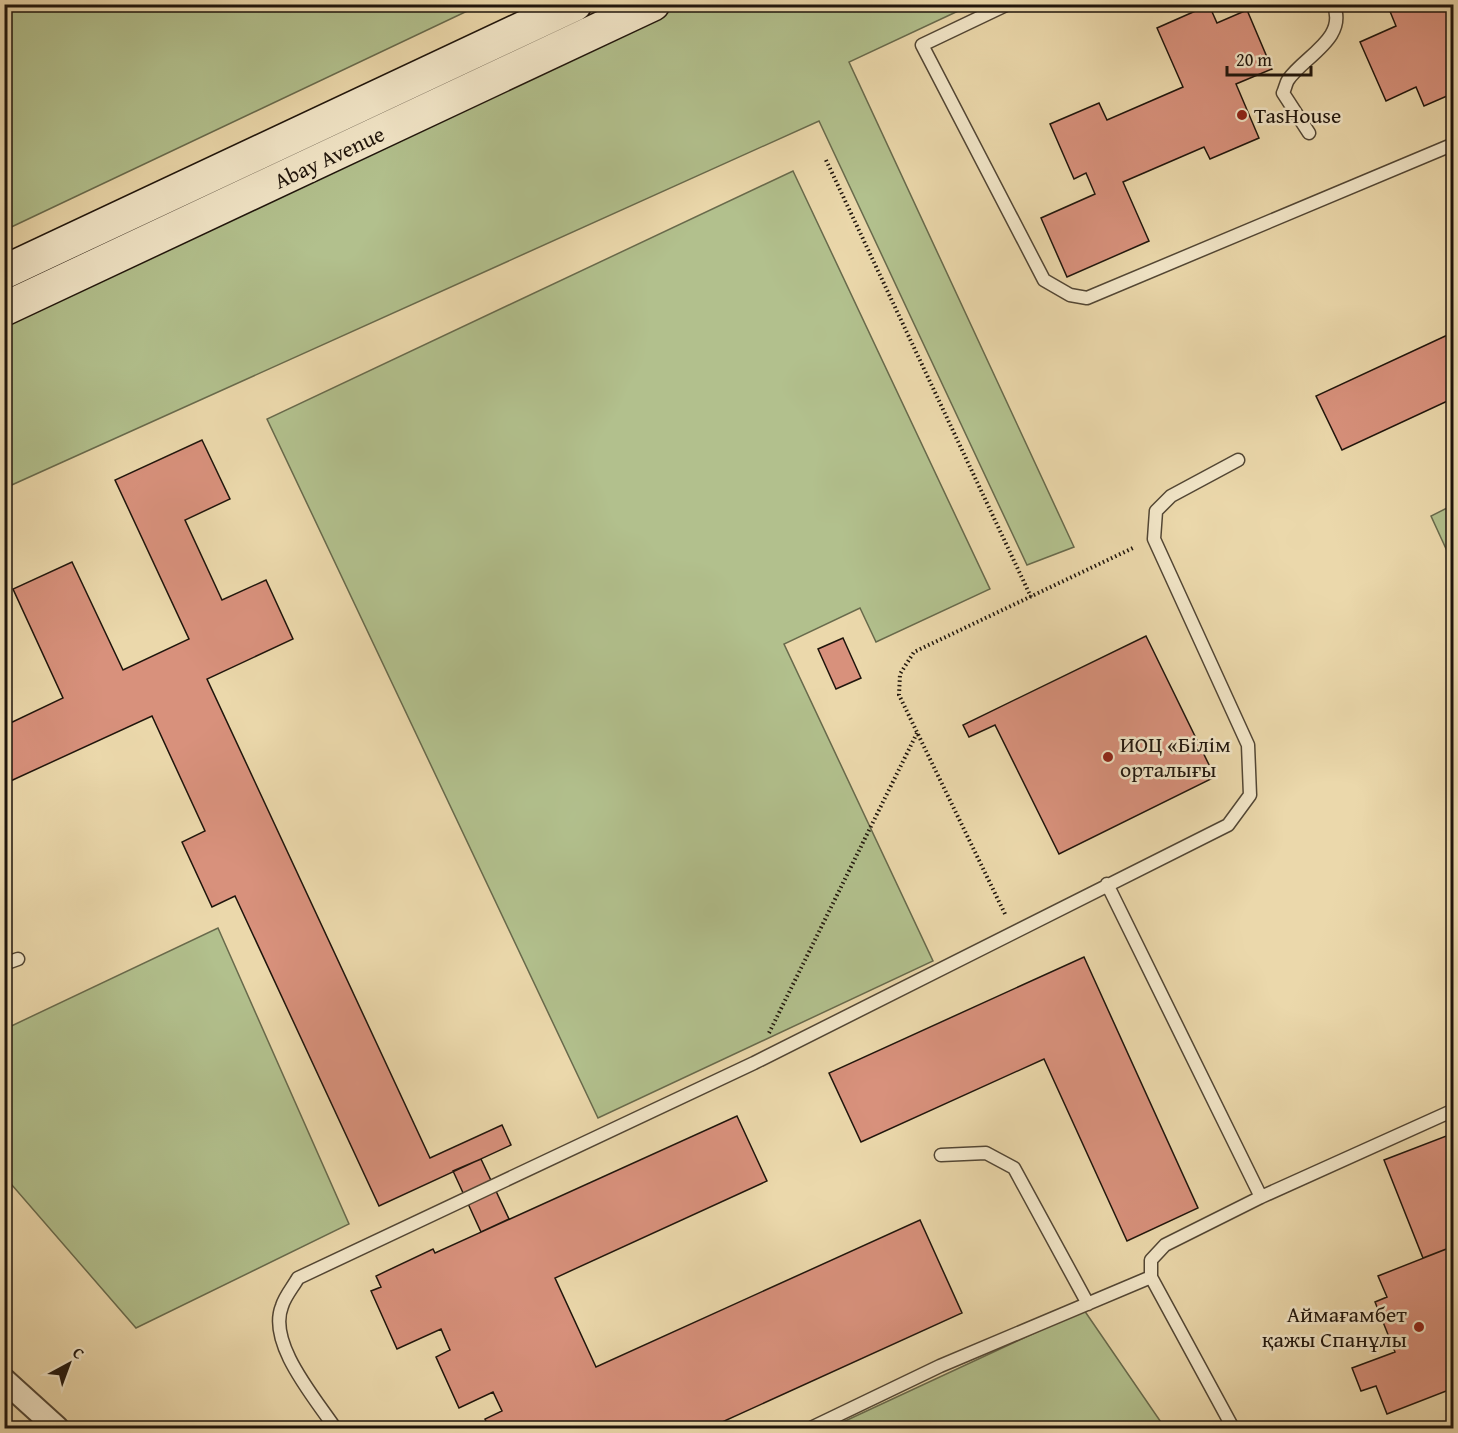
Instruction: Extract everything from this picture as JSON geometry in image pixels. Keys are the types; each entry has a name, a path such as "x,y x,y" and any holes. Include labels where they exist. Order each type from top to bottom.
{"main road":[{"name":"Abay Avenue","path":"4,272 575,4"},
{"name":"Abay Avenue","path":"4,309 653,4"}],"street":[{"path":"4,1380 57,1428"}],"lane":[{"path":"1008,4 922,45 1044,280 1070,295 1087,298 1454,144"},
{"path":"1309,133 1283,93 1288,80 1332,34 1337,13 1333,4"},
{"path":"334,1428 284,1349 279,1330 281,1306 298,1278 754,1063 1228,825 1250,795 1248,745 1154,539 1156,511 1171,496 1238,460"},
{"path":"1107,884 1261,1197"},
{"path":"4,964 18,959"},
{"path":"1233,1428 1151,1277 1151,1260 1165,1245 1261,1197 1454,1110"},
{"path":"941,1155 986,1153 1014,1168 1088,1304"},
{"path":"811,1428 940,1366 1151,1277"}],"path":[{"path":"826,160 1031,597"},
{"path":"1012,935 1008,920 899,695 900,674 914,652 1154,539"},
{"path":"754,1063 917,732"}],"green space":[{"path":"5,4 480,4 480,5 5,230"},
{"path":"678,5 971,5 849,62 1074,547 1027,565 819,121 5,488 4,314"},
{"path":"793,171 990,589 876,642 860,608 784,644 933,961 598,1118 267,419"},
{"path":"1453,505 1453,564 1431,516"},
{"path":"218,928 349,1224 136,1328 5,1177 5,1029"},
{"path":"1084,1310 1165,1428 830,1428"}],"building":[{"path":"1387,4 1454,4 1454,22 1450,24 1454,33 1454,93 1424,106 1416,87 1386,101 1360,42 1396,26"},
{"path":"1209,5 1217,23 1247,10 1272,69 1236,84 1259,138 1210,159 1204,147 1123,182 1149,241 1067,277 1041,218 1095,194 1086,173 1074,179 1050,124 1099,103 1107,120 1183,87 1157,28"},
{"path":"1454,332 1454,398 1342,450 1316,396"},
{"path":"202,440 230,499 185,520 222,600 266,580 293,639 207,679 430,1158 502,1125 511,1145 379,1206 235,896 212,907 182,842 205,831 152,716 4,784 4,726 63,698 13,589 72,562 123,670 189,639 115,480"},
{"name":"ИОЦ «Білім орталығы","path":"1146,636 1215,777 1059,854 995,725 969,737 963,725"},
{"path":"843,638 861,678 836,689 818,649"},
{"path":"1084,957 1198,1208 1127,1241 1044,1059 861,1142 829,1073"},
{"path":"737,1116 767,1181 555,1278 596,1367 920,1220 962,1313 709,1428 489,1428 485,1419 502,1411 493,1392 459,1408 436,1357 450,1350 441,1329 397,1349 371,1291 381,1287 376,1276 433,1249 435,1253"},
{"path":"1454,1133 1454,1246 1423,1258 1384,1160"},
{"path":"481,1159 509,1219 481,1232 453,1171"},
{"name":"Аймағамбет қажы Спанұлы","path":"1454,1246 1454,1388 1387,1414 1376,1386 1361,1391 1352,1368 1395,1352 1375,1302 1387,1297 1378,1276"}],"place":[{"name":"TasHouse","path":"1242,115"},
{"name":"ИОЦ «Білім орталығы","path":"1108,757"},
{"name":"Аймағамбет қажы Спанұлы","path":"1419,1327"}]}
